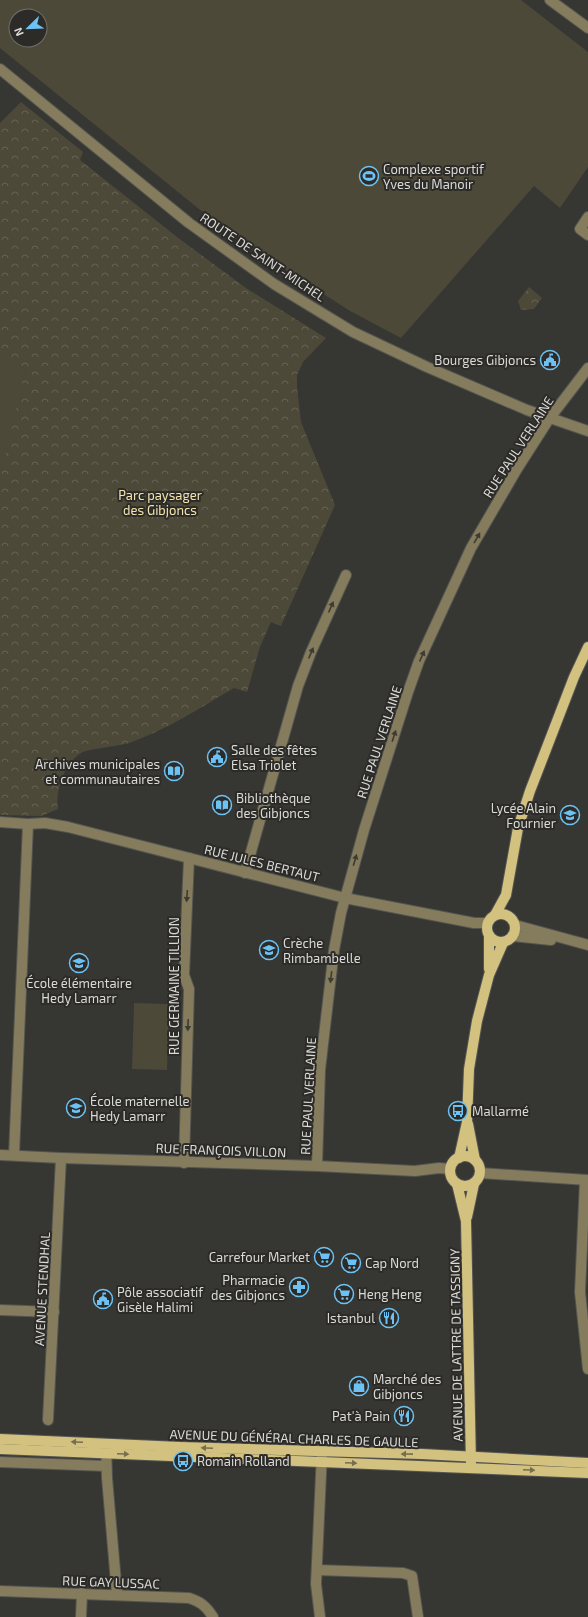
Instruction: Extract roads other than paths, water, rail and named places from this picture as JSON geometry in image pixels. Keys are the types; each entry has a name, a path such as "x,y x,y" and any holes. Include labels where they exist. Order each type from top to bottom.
{"main road":[{"path":"459,1158 467,1122 469,1069 489,975 503,943 513,936 515,925 509,916 506,895 518,828 530,791 574,677 588,647"},
{"path":"489,975 488,929 506,895"},
{"path":"495,915 504,914 509,916"},
{"path":"488,929 496,942 503,943"},
{"path":"467,1122 475,1160 480,1168 480,1173 474,1184 466,1186 457,1184 451,1178 450,1169 455,1160 467,1156 475,1160"},
{"name":"AVENUE DE LATTRE DE TASSIGNY","path":"457,1184 466,1221 471,1463"},
{"name":"AVENUE DE LATTRE DE TASSIGNY","path":"466,1221 474,1184"},
{"name":"AVENUE DU GÉNÉRAL CHARLES DE GAULLE","path":"0,1439 106,1448 322,1457 422,1454 471,1463 588,1473"},
{"name":"AVENUE DU GÉNÉRAL CHARLES DE GAULLE","path":"0,1449 106,1448"},
{"name":"AVENUE DU GÉNÉRAL CHARLES DE GAULLE","path":"471,1463 588,1463"}],"street":[{"path":"550,0 588,28"},
{"name":"ROUTE DE SAINT-MICHEL","path":"0,69 189,223 274,284 353,332 427,367 549,419 588,432"},
{"path":"588,217 580,229 588,235"},
{"name":"RUE PAUL VERLAINE","path":"317,1166 320,1070 334,950 345,898 364,830 408,692 420,661 471,548 517,469 549,419 588,368"},
{"path":"246,873 298,686 311,652 346,575"},
{"path":"0,822 28,824 14,1155"},
{"name":"RUE JULES BERTAUT","path":"28,824 45,823 68,827 345,898 474,922 488,929"},
{"name":"RUE GERMAINE TILLION","path":"184,1163 189,989 184,975 184,957 189,858"},
{"path":"515,925 588,945"},
{"path":"513,936 574,941"},
{"name":"RUE FRANÇOIS VILLON","path":"0,1155 184,1163 317,1166 415,1171 439,1168 450,1169"},
{"name":"AVENUE STENDHAL","path":"48,1420 61,1158"},
{"path":"480,1173 587,1180 580,1292 588,1369"},
{"path":"0,1310 54,1312"},
{"path":"106,1448 106,1466 117,1594"},
{"path":"320,1617 316,1584 322,1457"},
{"path":"0,1462 106,1466"},
{"path":"317,1570 403,1573 412,1576 418,1617"},
{"name":"RUE GAY LUSSAC","path":"0,1591 117,1594 189,1598 199,1601 206,1607 213,1617"},
{"path":"81,1617 82,1593"}],"place":[{"name":"Complexe sportif Yves du Manoir","path":"369,176"},
{"name":"Bourges Gibjoncs","path":"550,360"},
{"name":"Salle des fêtes Elsa Triolet","path":"217,757"},
{"name":"Archives municipales et communautaires","path":"174,771"},
{"name":"Bibliothèque des Gibjoncs","path":"222,805"},
{"name":"Lycée Alain Fournier","path":"570,815"},
{"name":"Crèche Rimbambelle","path":"269,950"},
{"name":"École élémentaire Hedy Lamarr","path":"79,963"},
{"name":"École maternelle Hedy Lamarr","path":"76,1108"},
{"name":"Mallarmé","path":"458,1111"},
{"name":"Carrefour Market","path":"324,1257"},
{"name":"Cap Nord","path":"351,1263"},
{"name":"Pharmacie des Gibjoncs","path":"299,1287"},
{"name":"Heng Heng","path":"344,1294"},
{"name":"Pôle associatif Gisèle Halimi","path":"103,1299"},
{"name":"Istanbul","path":"389,1318"},
{"name":"Marché des Gibjoncs","path":"359,1386"},
{"name":"Pat'à Pain","path":"404,1416"},
{"name":"Romain Rolland","path":"183,1461"}],"park label":[{"name":"Parc paysager des Gibjoncs","path":"160,502"}]}
